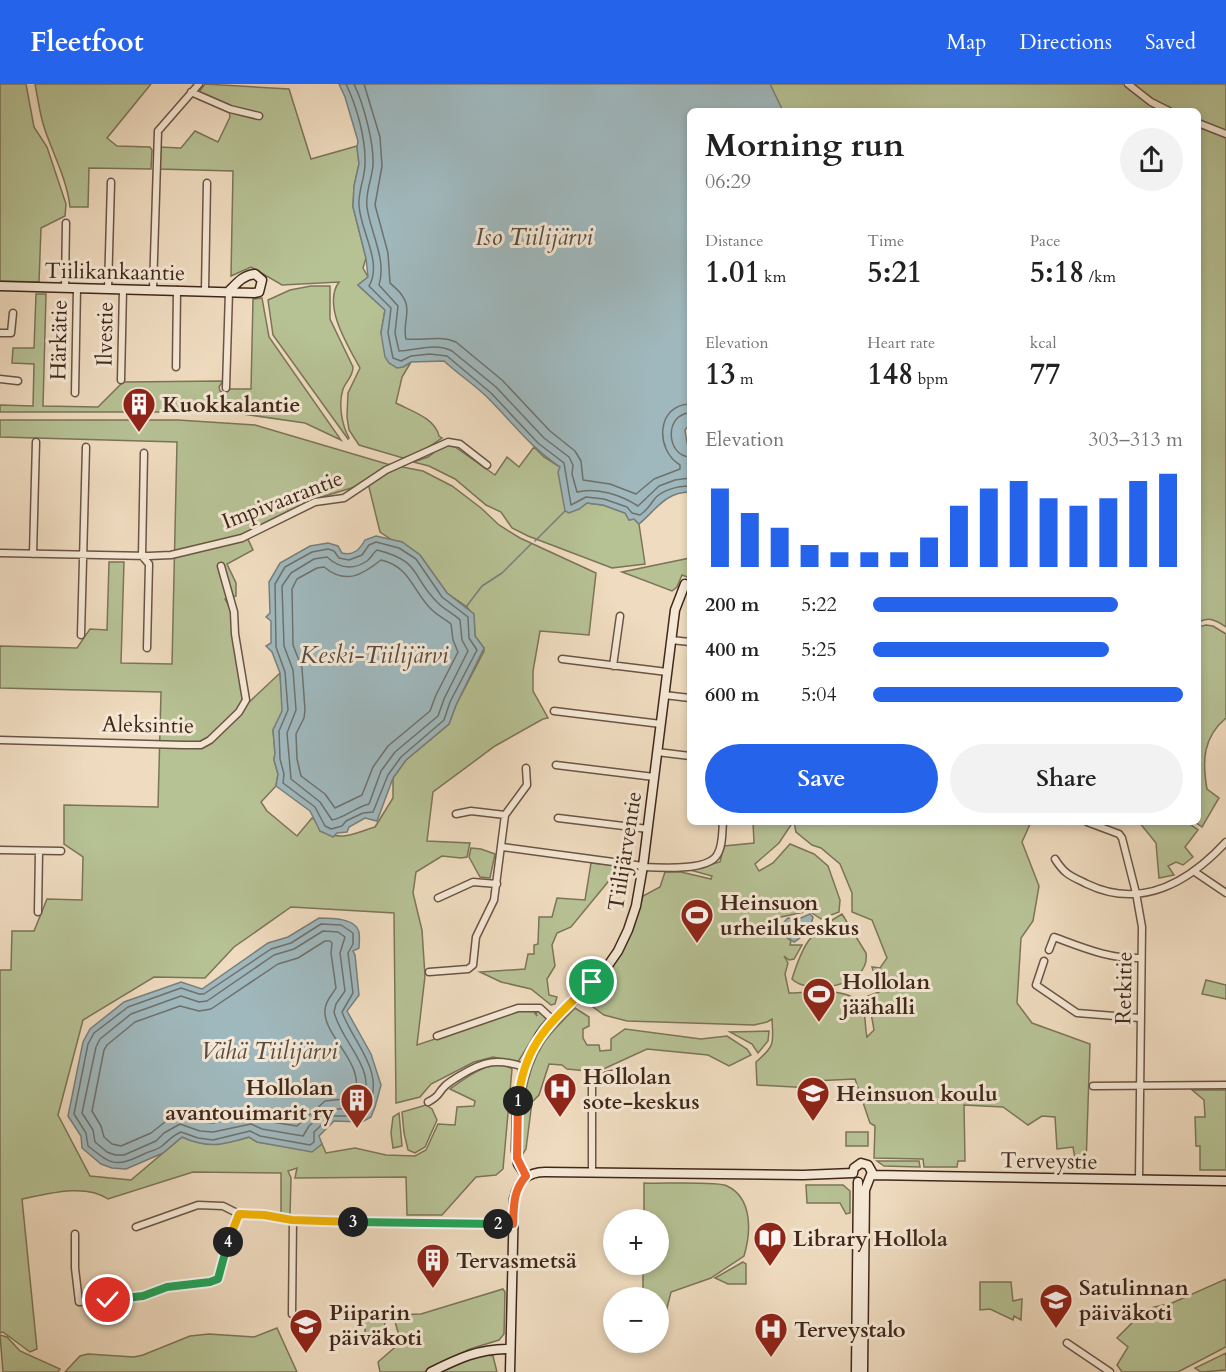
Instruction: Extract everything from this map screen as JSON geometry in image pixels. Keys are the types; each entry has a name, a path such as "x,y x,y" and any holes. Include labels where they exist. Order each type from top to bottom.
{"main road":[{"name":"Tiilikankaantie","path":"0,286 229,291"},
{"name":"Tiilijärventie","path":"526,1176 518,1164 516,1150 517,1107 524,1067 540,1035 607,967 628,930 636,906 648,830 671,640 677,601 685,584"},
{"path":"856,1372 855,1178 856,1166 864,1163 870,1167 870,1178 865,1190 863,1372"},
{"path":"510,1372 515,1194 526,1176 540,1172 592,1172 870,1178"},
{"name":"Terveystie","path":"870,1178 1226,1181"},
{"path":"430,1372 467,1354 493,1349 510,1349"}],"street":[{"path":"153,289 156,139 161,126 200,84"},
{"path":"1128,84 1151,102 1163,108"},
{"path":"191,92 230,109 259,116"},
{"path":"1201,124 1226,134"},
{"path":"108,288 111,182"},
{"path":"205,290 207,183"},
{"path":"65,288 66,223"},
{"name":"Härkätie","path":"75,393 77,288"},
{"name":"Ilvestie","path":"120,380 123,289"},
{"path":"176,367 177,290"},
{"path":"226,388 229,291"},
{"path":"0,333 11,333 12,313"},
{"path":"0,379 18,381"},
{"path":"33,554 36,442"},
{"name":"Impivaarantie","path":"0,553 83,557 171,555 242,538 315,502 344,498 386,470 448,442 460,444 487,465"},
{"path":"81,635 86,447"},
{"path":"144,453 142,556 148,564 147,648"},
{"name":"Aleksintie","path":"0,740 183,745 201,745 210,740 239,712 246,700 235,634 234,612 221,566"},
{"path":"613,666 620,616"},
{"path":"671,640 687,642"},
{"path":"562,659 667,672"},
{"path":"664,695 687,698"},
{"path":"554,711 661,724"},
{"path":"657,752 687,756"},
{"path":"556,765 654,777"},
{"path":"429,972 471,968 476,937 492,906 505,815 527,785 526,768"},
{"path":"456,814 471,811 505,815"},
{"path":"558,818 648,830"},
{"path":"501,848 643,866 680,867 710,862 716,858 723,825"},
{"name":"Retkitie","path":"1095,825 1119,834 1122,838 1142,927 1139,1180"},
{"path":"1055,859 1063,872 1093,886 1109,892 1136,893 1169,886 1195,872 1226,842"},
{"path":"0,850 61,851"},
{"path":"38,912 39,851"},
{"path":"1195,872 1226,893"},
{"path":"438,898 468,883 496,884"},
{"path":"1049,950 1054,937 1107,956 1122,959 1141,958"},
{"path":"1044,961 1036,985 1077,1013 1140,1018"},
{"path":"437,1036 518,1008 540,1008 554,1020"},
{"path":"428,1102 440,1096 444,1086 482,1064 501,1061 524,1067"},
{"path":"592,1172 592,1084 596,1078 624,1071"},
{"path":"1093,1086 1226,1085"},
{"path":"136,1227 198,1205 228,1207 239,1214 264,1215 292,1220 513,1224"},
{"path":"75,1234 75,1268 79,1302 143,1296 167,1287 218,1279 225,1251 239,1214"},
{"path":"292,1220 292,1314"},
{"path":"1067,1343 1110,1372"}],"green space":[{"path":"0,84 26,84 34,127 47,147 66,204 65,216 41,228 39,282 0,281"},
{"path":"35,84 151,84 107,138 117,146 150,147 152,150 151,169 89,168 88,207 70,207 63,178 43,125"},
{"path":"205,84 289,89 311,159 357,146 359,164 354,186 353,207 366,258 363,268 368,277 358,285 385,310 381,333 403,367 411,362 402,377 396,403 428,420 442,438 421,452 403,458 359,445 349,430 348,393 360,368 335,314 333,302 339,282 282,285 251,267 231,276 233,171 159,169 159,147 181,148 195,131 218,142 230,117 228,105 198,93"},
{"path":"768,84 1226,84 1226,627 1210,619 1201,621 1201,108 780,108"},
{"path":"311,286 330,286 330,319 353,367 351,376 343,389 341,402 348,439 273,335 268,300 290,290"},
{"path":"36,294 46,294 43,406 98,407 123,382 223,381 219,387 220,391 225,394 229,389 251,389 253,299 262,298 269,337 341,440 305,423 229,412 0,412 0,405 33,406 34,364 12,363 13,348 34,348"},
{"path":"0,420 178,420 255,425 387,464 423,471 452,486 499,525 520,538 596,573 589,635 540,631 533,671 533,691 548,718 495,746 433,792 427,841 470,843 467,857 442,856 416,872 413,893 422,930 425,976 417,1045 526,1009 532,1009 537,1016 535,1009 537,1009 548,1017 518,1062 493,1057 474,1062 431,1084 420,1097 396,1103 394,913 291,907 234,947 205,978 154,977 83,1020 58,1115 90,1176 131,1180 182,1137 199,1143 216,1144 249,1137 257,1142 312,1151 322,1144 326,1153 355,1148 386,1155 415,1156 426,1150 438,1124 455,1125 457,1107 474,1106 475,1101 450,1089 480,1070 497,1065 512,1069 503,1169 496,1175 476,1177 442,1215 407,1215 406,1177 295,1178 297,1168 288,1171 291,1178 290,1216 281,1215 281,1173 193,1172 108,1199 99,1194 66,1191 22,1199 37,1349 30,1352 3,1332 0,1333 0,970 11,970 12,931 34,931 47,899 82,900 83,857 64,844 64,805 158,807 161,692 0,688 0,646 77,648 90,629 107,630 109,562 124,562 121,663 172,664 177,442 0,437","holes":["368,483 380,532 392,540 402,542 420,555 447,593 467,607 474,617 475,636 484,651 456,705 449,724 406,760 393,778 393,798 375,827 348,835 335,836 320,831 316,821 312,818 297,836 267,811 261,802 276,786 278,774 274,760 273,730 283,711 280,673 245,706 232,612 225,599 236,596 236,583 227,564 253,550 246,535 315,499"]},
{"path":"448,442 495,475 507,457 519,467 534,447 544,457 560,467 579,509 587,503 603,505 625,513 629,520 634,519 639,524 645,564 612,568 528,536 512,528 501,512 486,505 455,479 429,466 413,462 428,457"},
{"path":"687,559 687,577 682,575 677,587 672,591 622,572"},
{"path":"1201,626 1213,626 1226,634 1226,718 1213,733 1205,759 1207,789 1219,798 1202,827 1199,825"},
{"path":"753,825 791,825 779,843 755,864 759,871 773,863 790,844 814,854 828,866 840,900 839,912 821,919 809,911 767,920 776,923 779,933 769,934 768,929 768,936 783,934 791,941 790,945 802,945 794,959 789,960 784,956 788,963 785,974 789,993 830,992 851,996 859,1001 863,1009 867,1037 874,1030 868,996 879,992 872,967 880,968 887,958 872,920 852,912 852,893 840,864 796,832 795,825 1030,825 1022,842 1039,886 1033,921 1021,938 1017,1003 1032,1023 1090,1044 1086,1166 1058,1167 1058,1160 1075,1159 1073,1147 1057,1149 1055,1117 1042,1116 1028,1125 1003,1107 964,1105 965,1161 958,1161 957,1167 924,1167 923,1159 874,1158 875,1126 870,1123 855,1079 813,1081 812,1088 757,1085 756,1062 772,1043 772,1019 754,1025 627,1021 604,1015 585,1001 591,990 612,967 632,927 643,896 660,887 665,872 681,872 711,879 712,876 690,870 720,862 724,846 754,843"},
{"path":"1141,825 1191,825 1198,830 1185,847 1193,857 1183,865 1176,862 1168,866 1174,875 1159,878 1156,843"},
{"path":"471,848 495,854 490,878 480,877 469,857"},
{"path":"591,863 621,866 571,927 557,933 552,945 555,966 547,979 549,995 557,997 555,1004 551,1005 531,989 501,982 480,972 525,969 528,954 534,954 534,945 538,944 539,917 552,917 557,898 585,900"},
{"path":"842,914 866,953 865,965 859,974 849,981 823,987 811,987 792,979 809,940 822,927"},
{"path":"1206,980 1226,985 1226,999 1202,994"},
{"path":"575,1008 589,1017 589,1026 583,1029 583,1038 587,1045 599,1045 600,1051 611,1050 611,1039 625,1029 701,1039 727,1036 747,1049 751,1055 729,1066 708,1055 647,1049 597,1072 567,1069 562,1065 549,1064 539,1095 532,1102 526,1149 520,1158 524,1099 531,1070 546,1039"},
{"path":"769,1031 768,1041 758,1053 752,1044 730,1032"},
{"path":"1192,1090 1226,1090 1226,1170 1200,1170 1200,1146 1196,1146 1195,1117 1205,1117 1204,1100"},
{"path":"426,1105 432,1109 437,1120 425,1147 415,1153 408,1150 402,1112"},
{"path":"399,1113 402,1146 393,1148 391,1133 393,1117"},
{"path":"846,1132 868,1132 868,1146 846,1146"},
{"path":"877,1161 919,1161 920,1167 884,1166"},
{"path":"644,1183 701,1183 727,1186 742,1199 746,1207 749,1227 744,1256 711,1278 671,1292 669,1300 669,1287 643,1287 643,1275 669,1275 669,1209 644,1209"},
{"path":"806,1185 843,1185 850,1191 850,1213 846,1214 840,1203 807,1203"},
{"path":"743,1262 746,1264 746,1284 728,1284 715,1278"},
{"path":"1226,1279 1226,1347 1178,1372 1122,1372 1117,1365 1128,1347 1117,1338 1146,1309 1172,1303"},
{"path":"980,1282 1011,1282 1013,1301 1022,1299 1021,1320 1014,1316 1013,1320 990,1309 980,1310"},
{"path":"503,1289 505,1292 504,1334 499,1340 470,1349 424,1372 380,1372 378,1362 401,1342 393,1315 421,1314"},
{"path":"365,1319 385,1319 384,1339 365,1338"},
{"path":"277,1328 297,1372 65,1372 80,1356 88,1354 134,1357 190,1336 209,1334 254,1337"},
{"path":"0,1335 7,1337 20,1351 60,1369 58,1372 3,1372"},
{"path":"1226,1353 1226,1370 1201,1372 1195,1368"},
{"path":"493,1356 497,1372 441,1372 475,1357"}],"water":[{"name":"Iso Tiilijärvi","path":"339,84 770,84 782,108 687,108 687,428 685,430 687,492 667,498 639,524 634,519 629,520 625,513 603,505 587,503 569,513 565,511 558,472 560,467 531,443 478,389 444,361 411,362 397,368 389,363 385,357 381,333 385,310 358,285 368,277 366,258 353,207 354,186 359,164 358,141"},
{"name":"Keski-Tiilijärvi","path":"376,536 402,542 420,555 447,593 474,614 475,636 484,648 449,724 406,760 393,778 377,821 365,818 349,827 347,832 337,833 333,837 320,831 310,811 276,786 278,774 274,760 273,730 282,711 280,673 272,652 266,646 271,643 271,621 266,617 270,613 269,582 280,563 310,546 328,543 338,546 342,553 350,554 359,549 365,540"},
{"path":"810,914 813,917 811,925 798,940 794,942 783,934 781,925 788,918 801,918"},
{"name":"Vähä Tiilijärvi","path":"319,918 349,922 354,924 359,933 359,948 353,951 359,995 347,1011 371,1054 381,1085 371,1117 362,1122 334,1121 319,1136 322,1144 312,1152 257,1142 249,1137 231,1142 208,1144 182,1137 163,1153 126,1169 101,1164 82,1148 81,1136 68,1116 83,1042 90,1029 124,1002 181,982 202,989 268,943 288,937"}],"waterway":[{"path":"535,541 565,511"},
{"path":"466,607 482,586 502,573 531,544"}],"place":[{"name":"Kuokkalantie","path":"139,433"},
{"name":"Heinsuon urheilukeskus","path":"697,944"},
{"name":"Hollolan jäähalli","path":"819,1023"},
{"name":"Hollolan sote-keskus","path":"560,1118"},
{"name":"Heinsuon koulu","path":"813,1122"},
{"name":"Hollolan avantouimarit ry","path":"357,1129"},
{"name":"Library Hollola","path":"770,1267"},
{"name":"Tervasmetsä","path":"433,1289"},
{"name":"Satulinnan päiväkoti","path":"1056,1329"},
{"name":"Piiparin päiväkoti","path":"306,1354"},
{"name":"Terveystalo","path":"771,1358"}],"route":[{"path":"108,1300 143,1296 167,1287 218,1279 225,1251 239,1214 336,1222 513,1224 515,1194 526,1176 518,1164 516,1150 519,1085 524,1067 540,1035 592,982"}]}
